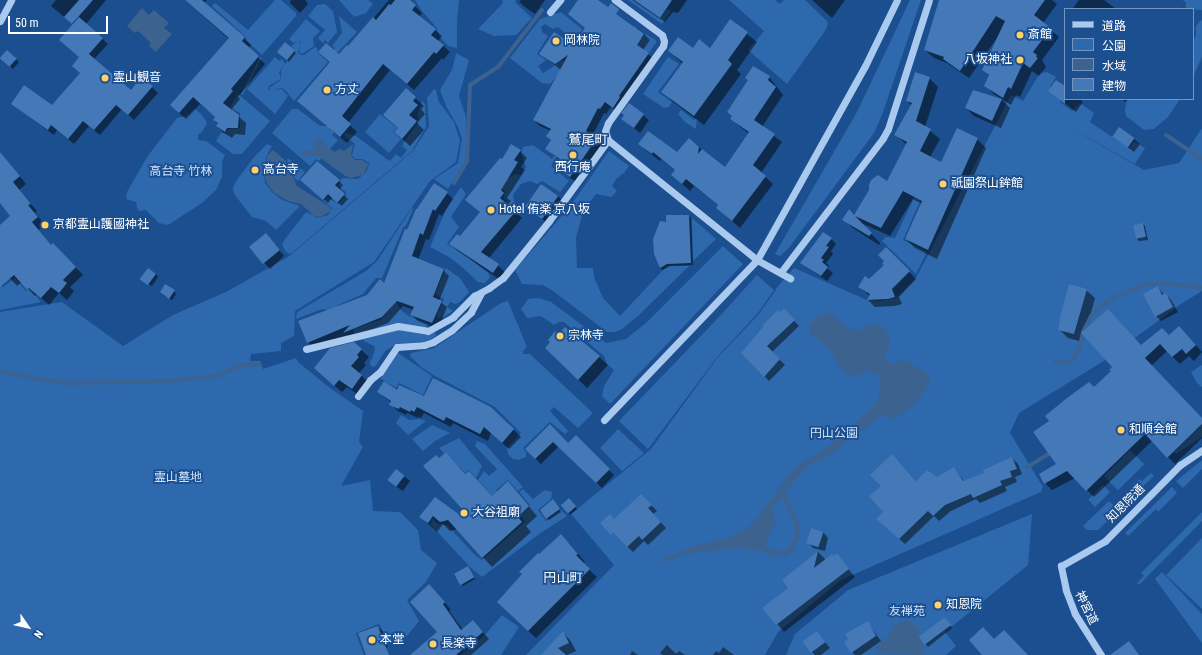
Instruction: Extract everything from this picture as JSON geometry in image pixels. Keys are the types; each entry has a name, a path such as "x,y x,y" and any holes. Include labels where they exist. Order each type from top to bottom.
{"street":[{"path":"0,21 11,0"},
{"path":"550,12 560,0"},
{"path":"615,0 662,35 664,41 663,46 608,123 605,131 608,140 757,260 790,278"},
{"path":"604,420 757,260 865,66 897,0"},
{"path":"781,272 883,138 888,129 929,0"},
{"path":"306,349 398,326 428,331 453,317 468,302 503,278 545,226 608,140"},
{"path":"358,396 370,380 380,372 397,347 424,345 433,342 452,330 471,312 481,292"},
{"name":"知恩院通","path":"1061,566 1108,538 1180,466 1202,450"},
{"name":"神宮道","path":"1061,566 1066,590 1075,614 1101,655"}],"green space":[{"path":"275,0 281,0 296,13 296,16 262,55 246,40 246,37 212,6 215,3 248,30"},
{"path":"339,0 368,0 373,4 366,13 354,17"},
{"path":"415,0 459,0 457,48 448,46 440,37 436,27 421,10"},
{"path":"502,0 516,0 515,2 532,18 516,35 494,36 478,29 503,3"},
{"path":"628,0 632,0 660,19 667,9 671,11 662,24"},
{"path":"729,0 775,0 780,4 784,0 805,0 827,21 828,24 825,31 787,84 748,50 764,31"},
{"path":"910,0 921,0 882,115 874,133 788,249 780,256 775,254 857,112"},
{"path":"1182,0 1202,0 1202,10 1186,8 1186,2"},
{"path":"325,4 333,11 337,32 328,43 325,40 323,43 318,38 325,30 308,16 317,5"},
{"path":"561,12 582,29 581,32 572,39 558,27 553,29 545,24 541,27 542,32 548,36 537,54 546,60 538,66 543,73 554,66 560,58 568,64 550,84 542,83 510,58 540,19"},
{"path":"339,16 357,32 336,54 333,51 335,48 332,46 342,33"},
{"path":"306,19 320,31 313,38 314,46 302,54 299,52 301,41 293,43 289,39"},
{"path":"1201,20 1202,21 1202,57 1194,75 1194,40 1196,35 1196,26"},
{"path":"635,26 642,37 646,34 657,41 649,53 626,41"},
{"path":"298,41 301,43 298,52 301,55 304,55 315,47 317,48 318,53 328,62 294,101 282,88 271,90 269,88 281,80 281,70 295,50 291,46"},
{"path":"456,53 469,60 459,96 466,117 466,161 448,189 434,179 458,163 462,138 458,127 446,106 440,90 452,70"},
{"path":"260,57 262,58 243,95 241,94"},
{"path":"275,57 279,61 282,59 285,64 279,72 281,79 269,86 268,90 282,89 288,96 275,114 247,89"},
{"path":"668,57 679,64 658,92 672,102 669,107 664,108 643,94"},
{"name":"円山公園","path":"1047,72 1056,77 1050,87 1060,93 1060,102 1072,111 1080,103 1094,113 1090,122 1129,148 1134,141 1145,148 1135,164 1056,120 1144,170 1179,163 1202,128 1202,291 1181,304 1102,362 1019,413 1010,433 1043,487 1041,492 841,580 778,632 765,655 526,655 614,565 571,514 651,449 718,357 759,314 779,285 794,268 867,300 880,301 896,298 916,278 1011,95 1023,101 1040,73"},
{"name":"霊山墓地","path":"434,89 436,90 439,102 454,122 460,141 456,162 430,181 374,262 295,311 294,336 281,343 281,351 251,354 250,361 260,361 263,369 296,358 298,362 330,388 363,411 359,442 363,447 341,486 370,480 373,511 400,512 418,530 421,550 437,563 426,582 407,600 419,621 407,636 388,641 379,624 356,633 364,655 0,655 0,312 62,302 123,346 173,315 226,292 288,257 413,151 429,126 427,98"},
{"path":"238,94 270,121 242,154 233,154 216,141 221,133 225,133 228,129 240,128 240,113 230,107"},
{"path":"1179,100 1168,117 1154,129 1144,130 1126,116 1125,109 1127,101"},
{"path":"422,101 425,104 426,127 412,151 294,251 290,254 286,252 282,245 285,239 306,212 318,218 328,215 332,208 324,201 327,197 338,204 346,195 346,192 338,186 342,178 358,179 366,172 370,163 362,159 355,159 352,155 355,144 344,136 345,133 356,136 390,161 396,154 401,158 407,150 402,146 418,123 418,113"},
{"name":"高台寺 竹林","path":"195,109 202,115 207,123 202,132 198,135 198,140 206,141 225,155 222,162 222,177 216,190 202,203 168,225 159,223 146,210 139,211 136,202 126,199 127,192 147,157 177,118 186,116"},
{"path":"292,109 298,109 320,126 340,126 332,135 338,140 319,161 316,159 310,166 272,133"},
{"path":"681,110 694,120 697,118 696,129 685,122 678,114"},
{"path":"380,114 397,128 393,132 401,139 389,153 365,132"},
{"path":"267,144 272,146 266,157 264,171 265,183 273,193 282,200 300,206 276,230 266,221 252,217 234,194 233,188 236,181 255,156"},
{"path":"533,145 552,159 555,154 557,156 551,166 569,181 560,192 542,181 537,184 530,181 521,184 513,195 515,205 510,206 503,197 505,192 491,178 509,178 515,174 521,175 526,167 521,154 523,147"},
{"path":"609,151 629,166 624,173 616,179 612,186 617,191 611,197 596,194 583,212 576,238 577,268 593,268 594,277 603,298 620,316 668,266 689,266 639,315 622,329 615,332 607,332 543,285 522,284 515,270 571,205"},
{"path":"288,158 305,172 298,181 295,179 287,160"},
{"path":"461,187 466,194 451,217 459,227 447,244 467,256 488,273 490,277 485,283 478,282 449,257 430,247 447,207"},
{"path":"918,189 922,197 903,240 927,252 916,274 882,241 886,237 895,238"},
{"path":"412,208 413,209 407,224 403,228 382,278 376,278 363,294 338,305 335,308 327,310 322,309 296,319 297,312 366,271 377,261"},
{"path":"692,218 716,239 693,261"},
{"path":"723,246 743,264 610,404 602,396 604,386 614,370 607,364 604,356 564,322 559,322 554,325 541,316 527,318 521,309 528,299 539,298 551,302 606,343 626,339 646,323"},
{"path":"446,268 460,278 469,292 460,302 456,304 450,302 447,307 453,311 444,317 436,318 444,299 435,294"},
{"path":"757,275 774,290 758,313 718,356 648,449 619,421"},
{"path":"15,278 26,291 39,282 42,287 35,295 41,302 0,310 0,284 3,287"},
{"path":"508,301 527,347 523,351 523,354 530,354 593,413 578,428 554,407 550,411 568,431 565,434 550,422 523,448 526,452 526,457 519,460 513,459 508,454 507,448 521,433 495,407 435,376 421,367 410,356 411,353 434,348 501,303"},
{"path":"396,302 401,310 407,315 429,324 426,327 427,334 435,331 436,336 430,340 422,342 397,344 385,351 374,367 371,366 370,363 375,350 374,346 362,339 360,332 354,333 354,329 382,319"},
{"path":"398,353 432,376 423,395 399,383 396,388 380,378"},
{"path":"1202,365 1202,387 1197,383 1191,372"},
{"path":"401,415 409,420 420,419 426,421 408,435 396,423"},
{"path":"432,425 450,433 435,441 423,451 412,439"},
{"path":"1202,425 1202,437 1176,454 1174,452"},
{"path":"618,429 644,453 622,471 600,448"},
{"path":"459,438 482,466 476,478 469,470 465,473 446,452 444,453 439,448"},
{"path":"477,441 485,444 523,487 518,491 508,480 496,490 501,496 496,500 478,480 484,471 489,476 497,469 475,446"},
{"path":"1130,450 1144,464 1118,490 1104,476"},
{"path":"1202,460 1202,469 1183,488 1176,481"},
{"path":"1151,473 1154,476 1128,501 1125,498 1136,488 1133,485 1140,479 1142,481"},
{"path":"1103,485 1110,492 1095,507 1088,500"},
{"path":"1172,487 1177,493 1158,512 1156,509 1128,536 1125,533"},
{"path":"523,489 533,499 545,490 552,492 551,499 538,510 546,521 561,510 567,516 539,534 482,577 470,567 430,524 433,519 438,524 447,525 475,555 482,560 525,522 521,515 530,505 519,492"},
{"path":"1109,501 1115,507 1117,505 1120,509 1098,530 1087,530 1083,526"},
{"path":"1202,512 1202,521 1139,585 1137,583 1144,576 1141,573"},
{"name":"友禅苑","path":"1032,514 1028,565 945,632 956,646 946,655 786,655 795,634 848,590"},
{"path":"1202,538 1202,609 1166,575"},
{"path":"1162,572 1202,614 1202,643 1155,579"},
{"path":"502,615 519,627 501,655 461,655 485,635"}],"water":[{"path":"142,8 149,15 154,10 169,23 164,28 172,34 156,52 149,46 151,43 138,31 135,33 127,26"},
{"path":"317,140 323,140 327,147 335,152 339,149 344,151 353,144 351,155 355,160 362,160 369,164 363,175 351,178 345,176 318,156 304,156 302,153 304,150 311,151 315,148 314,144"},
{"path":"273,150 286,161 297,186 330,207 331,210 328,213 320,217 314,216 301,204 288,201 274,193 266,182 265,177 267,156"},
{"path":"830,313 846,327 858,331 873,323 884,327 889,337 890,346 884,354 885,358 892,364 903,359 928,374 930,383 915,405 897,417 890,419 884,414 824,459 808,466 795,480 785,493 800,525 801,533 793,551 786,556 770,555 760,550 752,551 741,547 686,554 661,563 661,560 694,546 727,538 743,531 754,522 794,468 823,451 875,405 879,394 881,378 866,370 859,375 848,376 842,371 835,358 824,344 810,334 809,326 817,316","holes":["782,498 794,523 794,538 787,550 780,551 764,546 776,522 772,508"]},
{"path":"906,620 917,626 922,636 924,655 878,654 876,647 887,637 895,624"}],"building":[{"path":"79,0 93,0 72,24 64,17"},
{"path":"185,0 202,0 245,37 242,41 259,56 231,89 233,91 223,103 239,115 238,128 227,128 225,132 216,126 218,123 213,120 215,117 193,97 179,113 170,105 229,38"},
{"path":"395,0 410,0 416,5 412,10 436,29 431,35 444,45 436,54 434,52 407,84 383,64 342,116 351,124 340,137 297,101 330,62 318,52 326,43 339,54 347,45 348,46 373,17 376,20 389,4 391,5"},
{"path":"578,0 598,0 608,7 611,3 619,9 616,14 644,34 637,45 649,53 619,96 620,97 613,108 605,102 600,109 598,108 586,131 597,138 570,177 554,166 560,159 545,149 551,140 546,136 551,129 533,120 568,55 555,64 539,54 554,32 573,45 585,28 568,14"},
{"path":"634,0 672,0 660,18"},
{"path":"939,0 1045,0 1034,15 1051,28 1033,52 1038,58 1030,68 1023,63 1011,89 1008,87 1003,98 984,86 989,75 982,70 1005,21 996,16 960,71 943,59 944,57 924,50"},
{"path":"79,17 103,38 89,54 131,90 141,77 153,86 128,115 116,105 94,130 83,121 68,139 51,125 48,130 11,104 24,85 52,105 80,73 72,66 79,57 59,40"},
{"path":"730,19 748,32 728,60 732,64 694,116 661,92 683,62 668,51 678,37 693,48 699,39 710,48"},
{"path":"285,42 295,50 287,60 277,52"},
{"path":"7,50 17,59 9,67 0,58"},
{"path":"753,66 770,76 768,80 776,87 754,120 775,134 753,165 766,176 732,221 716,208 718,205 686,179 682,184 671,175 675,170 653,152 652,154 638,144 648,131 677,152 689,138 699,147 698,154 702,149 725,167 749,132 730,119 732,116 727,112 748,80 745,78"},
{"path":"915,72 930,77 916,121 931,129 920,151 941,162 957,128 978,138 928,250 905,239 922,201 903,191 881,228 855,216 872,233 869,236 842,220 849,209 854,215 869,190 871,180 878,175 887,181 907,142 894,135 912,103 906,101"},
{"path":"1056,80 1064,85 1065,104 1048,91"},
{"path":"406,88 416,97 413,101 418,105 409,115 417,121 402,139 394,132 398,128 383,115"},
{"path":"973,90 1002,99 992,121 965,108"},
{"path":"629,103 644,114 634,128 621,119 624,115 621,113"},
{"path":"1119,127 1135,138 1128,148 1112,137"},
{"path":"511,144 521,150 514,160 518,162 501,190 504,193 500,198 516,211 481,252 499,264 493,273 449,244 457,234 460,236 480,212 465,200 500,158 502,159"},
{"path":"0,152 20,176 13,182 31,204 28,205 38,217 32,222 51,245 53,243 76,267 63,280 67,283 59,293 51,287 41,298 29,288 27,290 14,275 0,287 0,225 10,216 0,203"},
{"path":"317,161 340,180 335,185 345,194 337,203 328,194 323,200 300,180"},
{"path":"434,183 448,192 435,211 433,209 423,235 420,233 412,256 444,269 433,297 442,301 432,323 410,315 414,307 397,301 382,317 343,333 350,325 307,343 298,321 367,295 380,279 384,283 405,229 407,230 416,209"},
{"path":"541,184 558,196 542,219 525,207"},
{"path":"666,215 689,215 691,263 667,264 660,268 654,254 653,239 660,221 666,222"},
{"path":"1143,223 1146,237 1136,239 1133,225"},
{"path":"823,232 832,238 826,246 829,247 821,258 824,260 822,262 828,267 821,276 800,263"},
{"path":"266,233 280,250 263,264 249,247"},
{"path":"886,247 910,271 892,289 895,297 888,299 867,300 870,294 858,287 865,276 869,279 884,265 882,264 884,261 878,255"},
{"path":"148,268 156,274 148,285 140,279"},
{"path":"165,284 175,290 169,299 160,292"},
{"path":"1069,284 1087,289 1074,334 1058,330"},
{"path":"1158,286 1162,295 1166,293 1173,307 1155,317 1143,294"},
{"path":"784,308 795,320 767,346 780,359 764,377 741,353 764,326 763,325 778,310 780,312"},
{"path":"1108,309 1141,345 1162,328 1169,335 1179,326 1196,345 1186,354 1182,349 1172,357 1160,344 1145,358 1202,418 1202,424 1167,458 1145,434 1086,491 1067,471 1044,484 1039,474 1056,464 1033,432 1049,421 1045,416 1067,398 1089,382 1094,387 1111,371 1109,370 1112,367 1081,333"},
{"path":"565,327 600,356 578,380 545,348 550,342 548,340 555,331 558,334"},
{"path":"354,342 362,349 357,355 359,357 351,366 362,375 352,389 339,380 334,386 314,368 330,348"},
{"path":"433,378 491,407 514,429 502,443 484,427 480,434 446,417 444,421 417,407 414,412 411,410 410,412 400,407 399,409 389,405 391,401 377,392 384,381 397,390 399,385 424,396"},
{"path":"550,424 568,443 576,435 610,469 596,483 553,442 535,459 525,449"},
{"path":"446,452 465,474 469,471 492,496 508,481 529,506 518,517 522,522 482,558 448,520 440,522 433,516 428,523 419,517 435,497 460,515 464,511 423,466 436,455 439,458"},
{"path":"892,454 916,481 927,470 937,477 954,467 963,481 984,473 983,470 1012,457 1017,469 1010,471 1012,477 1000,481 1002,485 973,498 971,494 945,505 933,516 928,511 899,539 876,519 883,512 869,496 881,486 870,475"},
{"path":"396,469 405,476 396,487 387,480"},
{"path":"641,494 652,505 648,508 661,522 642,540 639,536 627,547 613,533 611,535 600,523 610,514 614,519"},
{"path":"569,498 576,506 568,514 561,505"},
{"path":"553,499 560,509 546,519 540,510"},
{"path":"811,528 823,532 818,547 806,543"},
{"path":"561,534 578,554 576,555 590,569 528,631 497,602 522,574 519,572 538,553 539,554"},
{"path":"818,551 814,568 832,554 834,556 837,553 849,569 776,625 762,608 788,588 782,580"},
{"path":"468,566 474,577 460,585 454,574"},
{"path":"429,584 445,602 443,604 461,630 473,620 483,632 456,655 410,655 437,632 410,602"},
{"path":"945,617 951,625 925,645 919,637"},
{"path":"868,621 876,636 851,653 844,642 848,639 845,634"},
{"name":"本堂","path":"378,626 389,655 366,655 358,633"},
{"path":"983,627 994,639 1004,630 1028,655 982,655 969,640"},
{"path":"563,631 569,643 558,648 566,655 541,655"},
{"path":"817,631 825,642 811,653 802,642"},
{"path":"1129,641 1139,655 1110,655"}],"waterway":[{"path":"454,183 467,161 470,85 498,67 542,10"},
{"path":"1166,135 1202,159"},
{"path":"1055,362 1064,363 1072,360 1079,350 1083,332 1091,316 1101,306 1115,297 1148,284 1169,284 1202,288"},
{"path":"0,371 37,379 71,383 171,381 217,376 242,365 259,364"},
{"path":"1027,467 1052,452"}],"place":[{"name":"斎館","path":"1020,35"},
{"name":"岡林院","path":"556,41"},
{"name":"八坂神社","path":"1020,60"},
{"name":"霊山観音","path":"105,78"},
{"name":"方丈","path":"327,90"},
{"name":"西行庵","path":"573,155"},
{"name":"高台寺","path":"255,170"},
{"name":"祇園祭山鉾館","path":"943,184"},
{"name":"Hotel 侑楽 京八坂","path":"491,210"},
{"name":"京都霊山護國神社","path":"45,225"},
{"name":"宗林寺","path":"560,336"},
{"name":"和順会館","path":"1121,430"},
{"name":"大谷祖廟","path":"464,513"},
{"name":"知恩院","path":"938,605"},
{"name":"本堂","path":"372,640"},
{"name":"長楽寺","path":"433,644"}],"district":[{"name":"鷲尾町","path":"588,140"},
{"name":"円山町","path":"563,578"}]}
